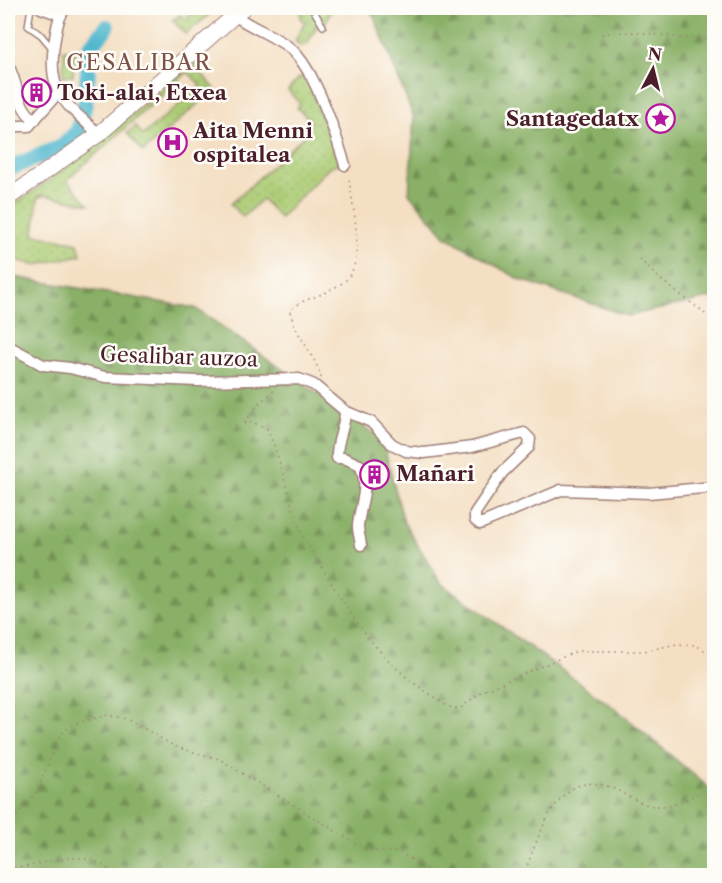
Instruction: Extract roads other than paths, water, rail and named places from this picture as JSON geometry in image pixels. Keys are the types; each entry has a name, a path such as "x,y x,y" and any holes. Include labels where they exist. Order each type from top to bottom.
{"main road":[{"path":"8,198 238,11"}],"street":[{"path":"41,8 63,11 52,72 58,93 94,129"},
{"path":"238,11 248,26 288,47 303,60 345,165"},
{"path":"8,65 16,79 22,108 32,123"},
{"path":"8,126 32,123 58,93"},
{"name":"Gesalibar auzoa","path":"8,346 43,365 70,368 105,377 198,381 294,378 308,382 345,411 371,422 392,444 410,452 456,450 522,433 527,435 530,440 529,447 502,473 475,513 475,520 480,524 561,490 649,493 714,487"},
{"path":"345,411 344,428 337,441 337,459 344,458 360,465 365,478 365,500 358,525 361,545"}],"lane":[{"path":"31,8 28,26 40,35 54,51"},
{"path":"312,8 323,26"},
{"path":"713,664 714,674"}],"waterway":[{"path":"8,169 61,147 78,131 85,104 90,47 107,27"}],"place":[{"name":"Toki-alai, Etxea","path":"36,93"},
{"name":"Santagedatx","path":"660,119"},
{"name":"Aita Menni ospitalea","path":"172,143"},
{"name":"Mañari","path":"375,474"}],"district":[{"name":"GESALIBAR","path":"139,62"}]}
